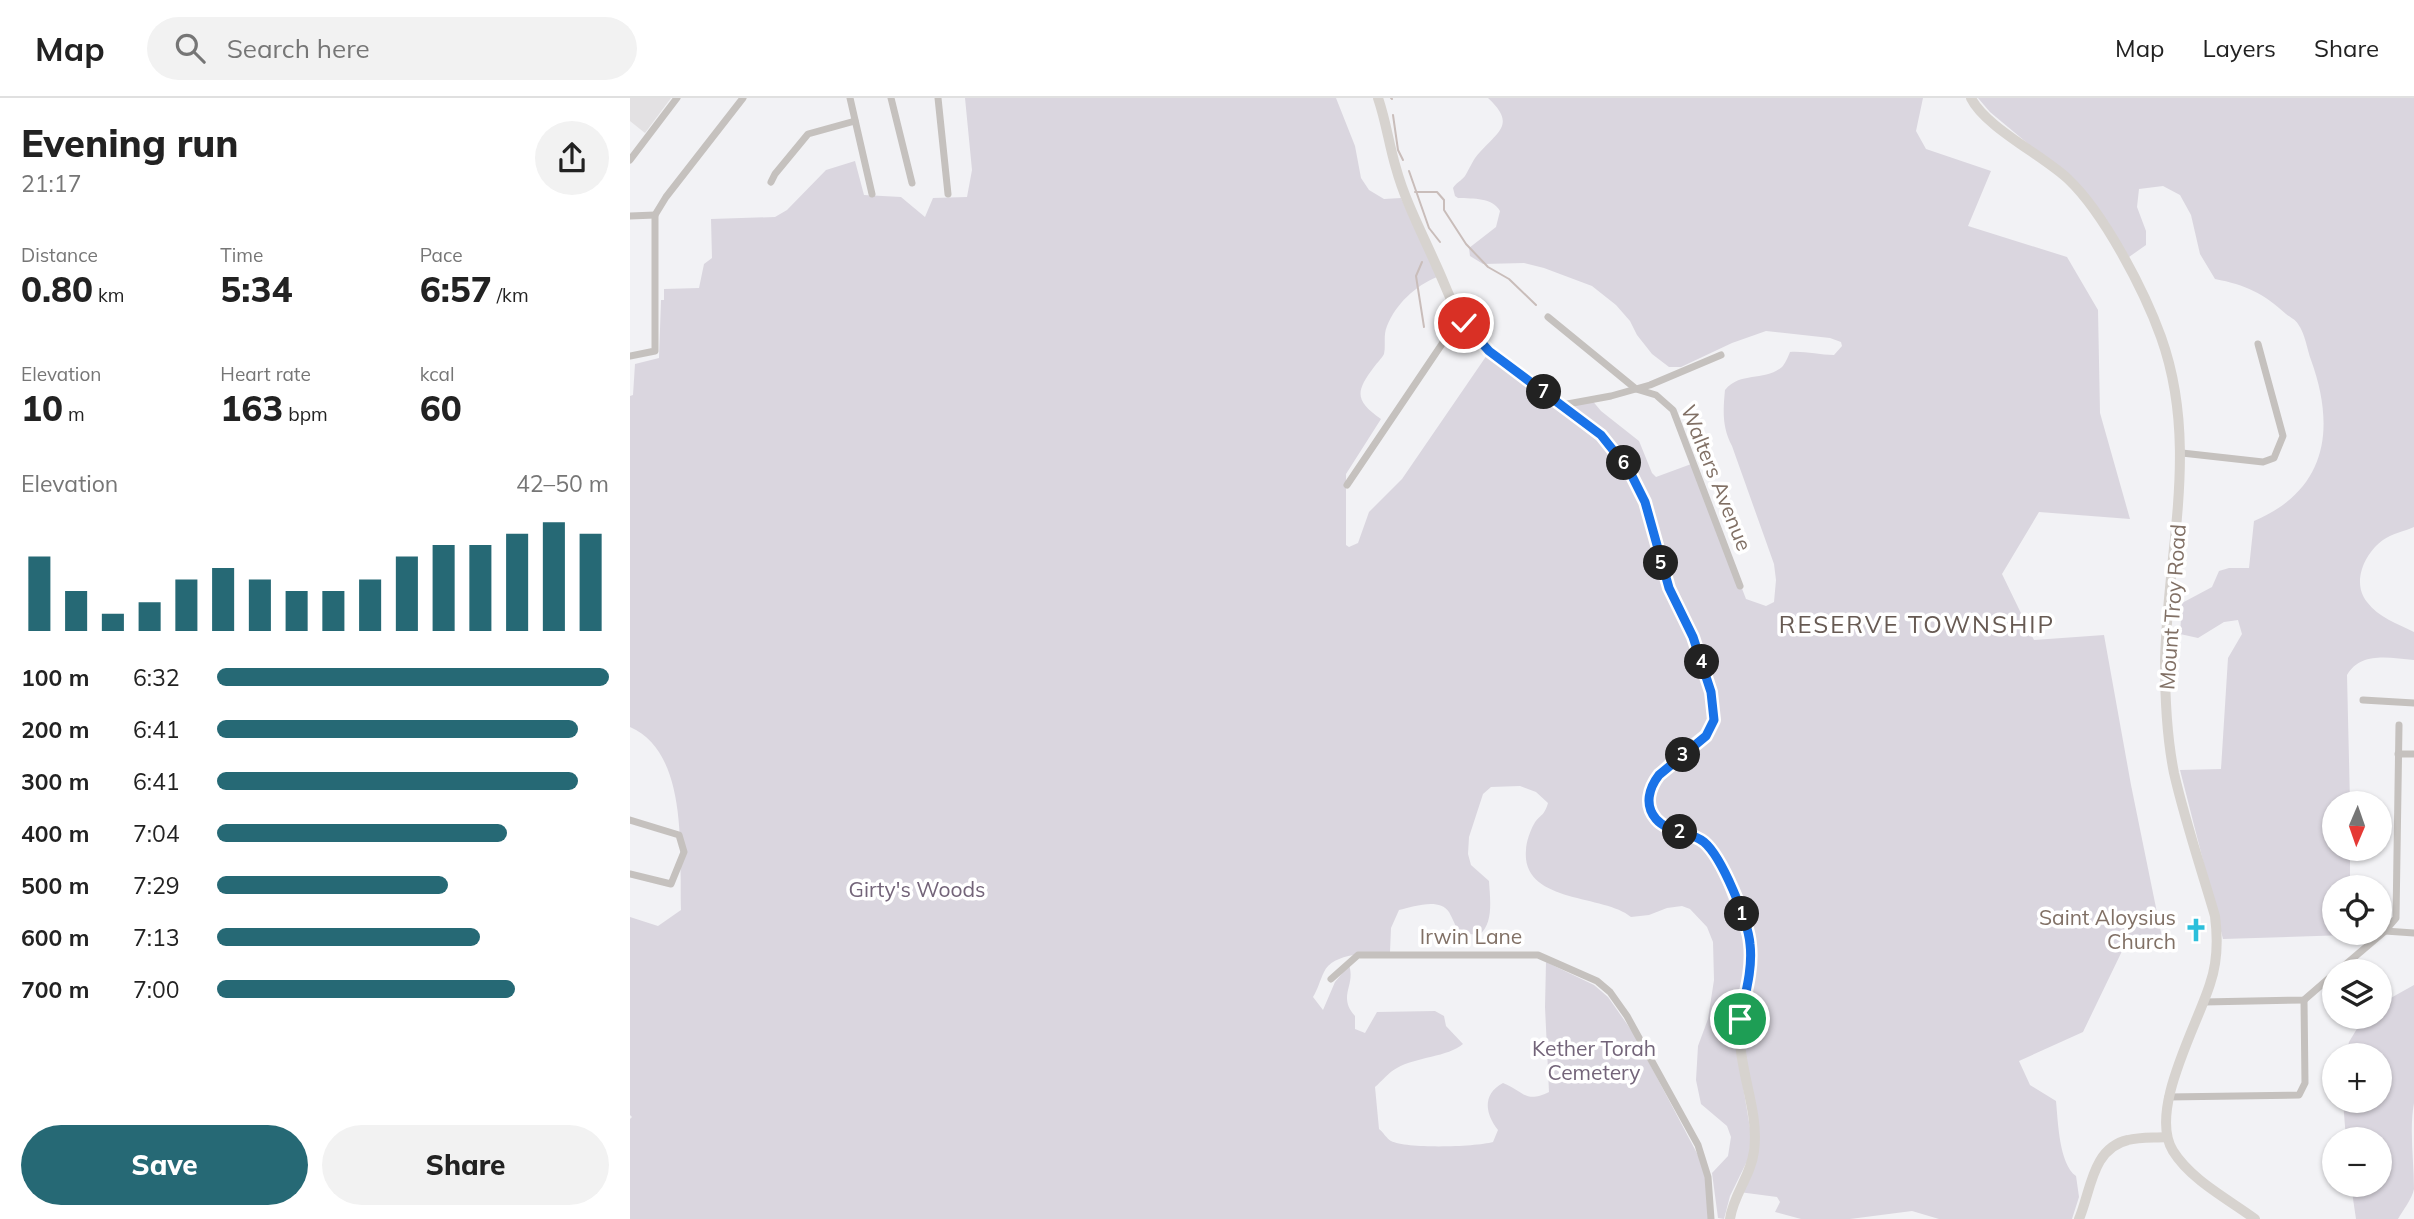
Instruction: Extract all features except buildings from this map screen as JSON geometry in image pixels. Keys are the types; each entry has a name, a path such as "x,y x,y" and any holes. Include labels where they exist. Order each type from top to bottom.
{"street":[{"path":"630,160 677,98"},
{"path":"630,356 655,351 655,215 743,98"},
{"path":"850,98 872,194"},
{"path":"891,98 912,183"},
{"path":"937,98 948,194"},
{"path":"1378,98 1406,197 1464,323 1489,351 1601,435 1617,453 1638,486 1669,588 1700,657 1712,699 1714,720 1706,736 1659,775 1649,791 1649,799 1656,819 1697,838 1710,849 1723,867 1750,943 1749,973 1740,1019 1740,1045 1755,1126 1755,1149 1730,1219"},
{"name":"Mount Troy Road","path":"1971,98 1997,125 2066,177 2095,210 2142,292 2162,338 2176,399 2182,453 2179,517 2166,650 2166,688 2174,770 2215,916 2218,937 2216,962 2204,1002 2168,1097 2166,1137"},
{"path":"772,175 808,134 855,121"},
{"path":"630,216 655,215"},
{"name":"Walters Avenue","path":"1548,317 1636,388 1656,395 1673,410 1740,586"},
{"path":"1347,485 1444,341 1464,323"},
{"path":"2182,453 2263,462 2274,458 2283,436 2258,344"},
{"path":"1562,405 1611,396 1721,355"},
{"path":"2363,700 2414,702"},
{"path":"2392,923 2396,918 2399,725"},
{"path":"2398,754 2414,754"},
{"path":"630,820 679,835 684,852 671,884 630,874"},
{"path":"2392,932 2414,933"},
{"path":"2353,959 2369,945"},
{"name":"Irwin Lane","path":"1331,979 1358,955 1444,954 1538,955 1597,981 1610,992 1627,1016 1698,1145 1708,1177 1711,1219"},
{"path":"2204,1002 2304,1000 2322,985"},
{"path":"2168,1097 2299,1095 2305,1083 2304,1000"},
{"path":"2079,1219 2103,1154 2115,1144 2129,1139 2166,1137 2174,1153 2187,1168 2255,1219"}],"shaded area":[{"path":"630,98 671,98 645,133 630,121"}],"green space":[{"name":"Girty's Woods","path":"965,98 1336,98 1355,146 1361,178 1369,190 1384,199 1401,198 1437,277 1414,291 1396,310 1386,329 1384,354 1363,383 1362,401 1381,419 1346,474 1346,545 1349,547 1358,543 1369,512 1402,479 1487,355 1600,443 1629,478 1641,506 1664,592 1690,641 1709,705 1709,718 1704,728 1660,765 1645,789 1643,801 1648,817 1656,827 1697,845 1715,862 1745,944 1745,971 1732,1021 1751,1134 1749,1157 1730,1196 1724,1219 1718,1218 1712,1173 1728,1156 1731,1137 1727,1126 1701,1104 1696,1080 1698,1046 1708,1019 1714,980 1713,942 1707,927 1690,909 1682,906 1631,917 1603,904 1550,889 1536,880 1528,867 1526,847 1536,821 1548,803 1536,792 1520,786 1491,787 1483,794 1469,837 1468,854 1471,865 1489,881 1490,910 1484,930 1479,935 1459,933 1449,912 1439,905 1426,904 1399,910 1391,928 1390,952 1353,955 1335,961 1324,972 1313,997 1323,1010 1335,982 1349,965 1351,972 1347,1003 1355,1016 1355,1029 1365,1033 1377,1012 1435,1011 1444,1016 1446,1026 1463,1044 1449,1052 1397,1068 1375,1087 1379,1129 1390,1140 1399,1144 1457,1146 1493,1142 1498,1130 1488,1111 1489,1098 1503,1083 1529,1097 1549,1092 1546,962 1594,985 1608,997 1634,1034 1700,1159 1706,1176 1708,1219 630,1219 630,917 658,926 681,910 680,835 672,782 663,759 649,740 630,727 630,396 633,395 635,364 659,358 661,300 664,300 664,289 699,288 704,264 712,258 711,219 775,217 787,210 826,170 855,161 864,195 901,197 925,217 933,198 967,197 972,170"},
{"path":"1488,98 1923,98 1916,131 1926,149 1991,171 1968,226 2067,257 2098,310 2100,413 2130,519 2039,512 2002,574 2034,640 2104,635 2164,947 2123,949 2083,1032 2019,1061 2030,1085 2056,1101 2063,1152 2070,1170 2076,1176 2079,1197 2072,1219 1939,1219 1912,1211 1850,1219 1801,1219 1775,1212 1780,1202 1777,1197 1739,1192 1755,1149 1740,1045 1750,943 1710,849 1656,819 1649,791 1706,736 1714,706 1629,470 1562,405 1591,399 1601,411 1639,441 1656,477 1694,463 1746,599 1766,606 1774,602 1774,564 1726,432 1725,390 1738,380 1775,372 1783,366 1790,352 1834,355 1842,346 1841,342 1830,338 1766,331 1732,343 1681,367 1669,367 1652,354 1616,305 1592,286 1524,263 1483,264 1470,256 1469,248 1496,227 1500,211 1497,206 1487,201 1458,198 1453,188 1502,127 1501,114"},
{"path":"1978,98 2414,98 2414,527 2390,536 2376,546 2362,568 2360,586 2367,602 2377,612 2414,632 2414,660 2368,659 2353,667 2347,675 2350,791 2322,791 2322,861 2350,861 2350,875 2322,875 2322,936 2223,939 2180,770 2221,769 2228,658 2242,634 2238,620 2224,622 2198,638 2180,634 2182,603 2212,587 2219,571 2249,568 2254,521 2278,508 2297,492 2311,475 2319,455 2323,410 2319,385 2302,332 2296,321 2262,295 2215,279 2200,254 2191,215 2180,195 2163,186 2139,189 2137,207 2146,231 2146,245 2129,257 2108,222 2026,142 1990,112"},
{"path":"2414,985 2414,1189 2398,1219 2356,1219 2353,1197 2392,1197 2392,1127 2345,1127 2344,1113 2392,1113 2392,1043 2349,1043 2357,1029 2392,1029 2392,997"}],"waterway":[{"path":"1393,115 1398,150 1403,160"},
{"path":"1409,171 1429,228 1440,242"},
{"path":"1415,192 1437,192 1444,200 1444,210 1466,244 1488,267 1509,279 1536,305"},
{"path":"1422,262 1416,276 1424,327"}],"place":[{"name":"Saint Aloysius Church","path":"2196,930"}],"district":[{"name":"RESERVE TOWNSHIP","path":"1917,625"}],"route":[{"path":"1464,323 1489,351 1601,435 1629,470 1645,502 1669,588 1693,637 1711,692 1715,715 1706,736 1653,783 1649,791 1650,806 1656,819 1705,843 1723,867 1742,914 1750,943 1751,958 1740,1019"}],"park label":[{"name":"Kether Torah Cemetery","path":"1594,1061"}]}
